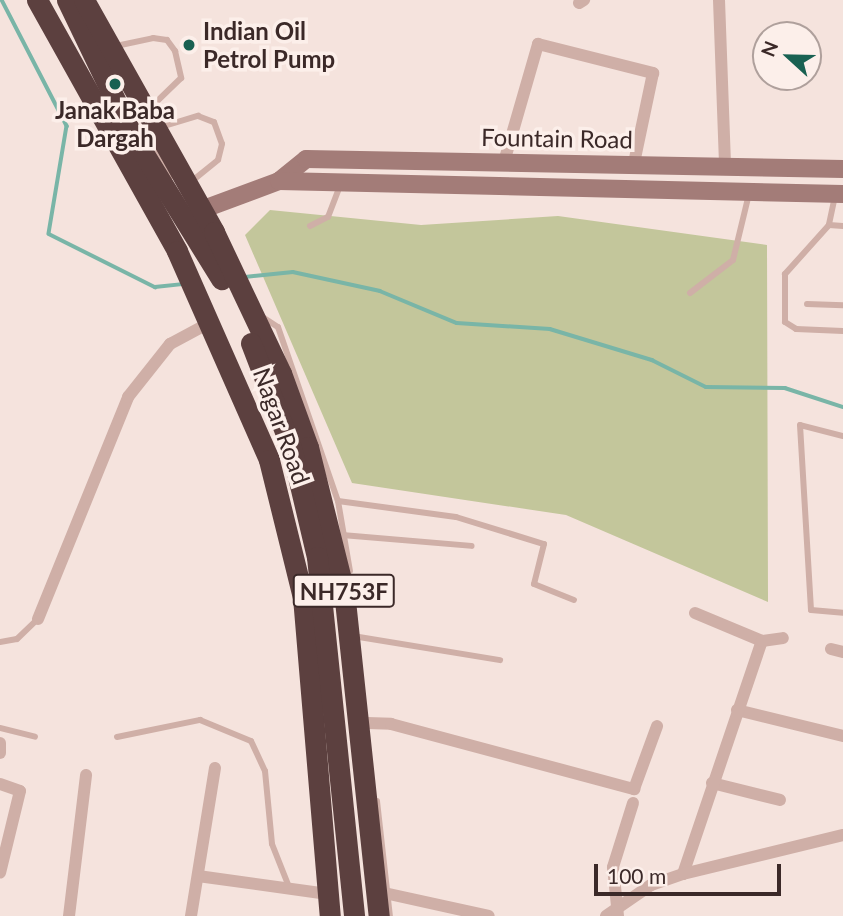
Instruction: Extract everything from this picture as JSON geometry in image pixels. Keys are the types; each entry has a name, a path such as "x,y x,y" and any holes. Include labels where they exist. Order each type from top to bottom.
{"highway":[{"name":"Nagar Road","path":"37,0 147,196 211,322 243,389 289,527 303,597 330,916"},
{"path":"67,0 131,133 193,215 228,278 261,363 307,508 354,916"},
{"path":"84,0 188,185 193,215"},
{"path":"147,196 193,215"},
{"name":"Nagar Road","path":"228,278 250,309 281,373 329,516 344,591 379,916"}],"street":[{"path":"719,0 725,166"},
{"path":"504,162 538,44 653,73 642,164 648,191"},
{"name":"Fountain Road","path":"193,215 279,181 306,159 843,169"},
{"name":"Fountain Road","path":"279,181 340,186 839,194"},
{"path":"38,619 128,397 170,344 211,322"},
{"path":"695,613 762,641 783,638"},
{"path":"683,874 762,641"},
{"path":"737,710 843,736"},
{"path":"367,723 391,724 634,789 657,726"},
{"path":"0,743 0,753"},
{"path":"191,916 215,768"},
{"path":"69,916 86,775"},
{"path":"712,783 780,800"},
{"path":"0,784 20,790 0,873"},
{"path":"613,915 613,867 633,803"},
{"path":"613,915 651,885 683,874 843,835"},
{"path":"198,876 328,894"},
{"path":"389,894 489,916"}],"lane":[{"path":"110,48 153,38 167,40 175,51 181,78 146,111"},
{"path":"157,130 178,118 214,122 222,144 218,160 188,185"},
{"path":"310,226 328,217 340,186"},
{"path":"690,293 733,260 746,225 749,192"},
{"path":"839,194 829,225 785,274 785,322 796,329 843,331"},
{"path":"829,225 843,226"},
{"path":"807,304 843,305"},
{"path":"250,309 278,327 338,501 359,637 390,916"},
{"path":"843,436 800,425 811,610 843,613"},
{"path":"338,501 456,517 544,544 534,584 574,600"},
{"path":"342,535 472,546"},
{"path":"0,642 17,639 38,619"},
{"path":"359,637 500,660"},
{"path":"117,737 200,720 251,741 265,771 272,844 290,889"},
{"path":"0,728 35,737"}],"green space":[{"path":"270,210 421,225 558,216 767,245 768,602 566,515 352,483 245,235"}],"waterway":[{"path":"2,0 67,126 49,234 155,287 182,284"},
{"path":"245,277 293,272 380,291 457,323 550,329 652,360 706,387 785,388 843,407"}],"place":[{"name":"Indian Oil Petrol Pump","path":"189,45"},
{"name":"Janak Baba Dargah","path":"115,84"}]}
